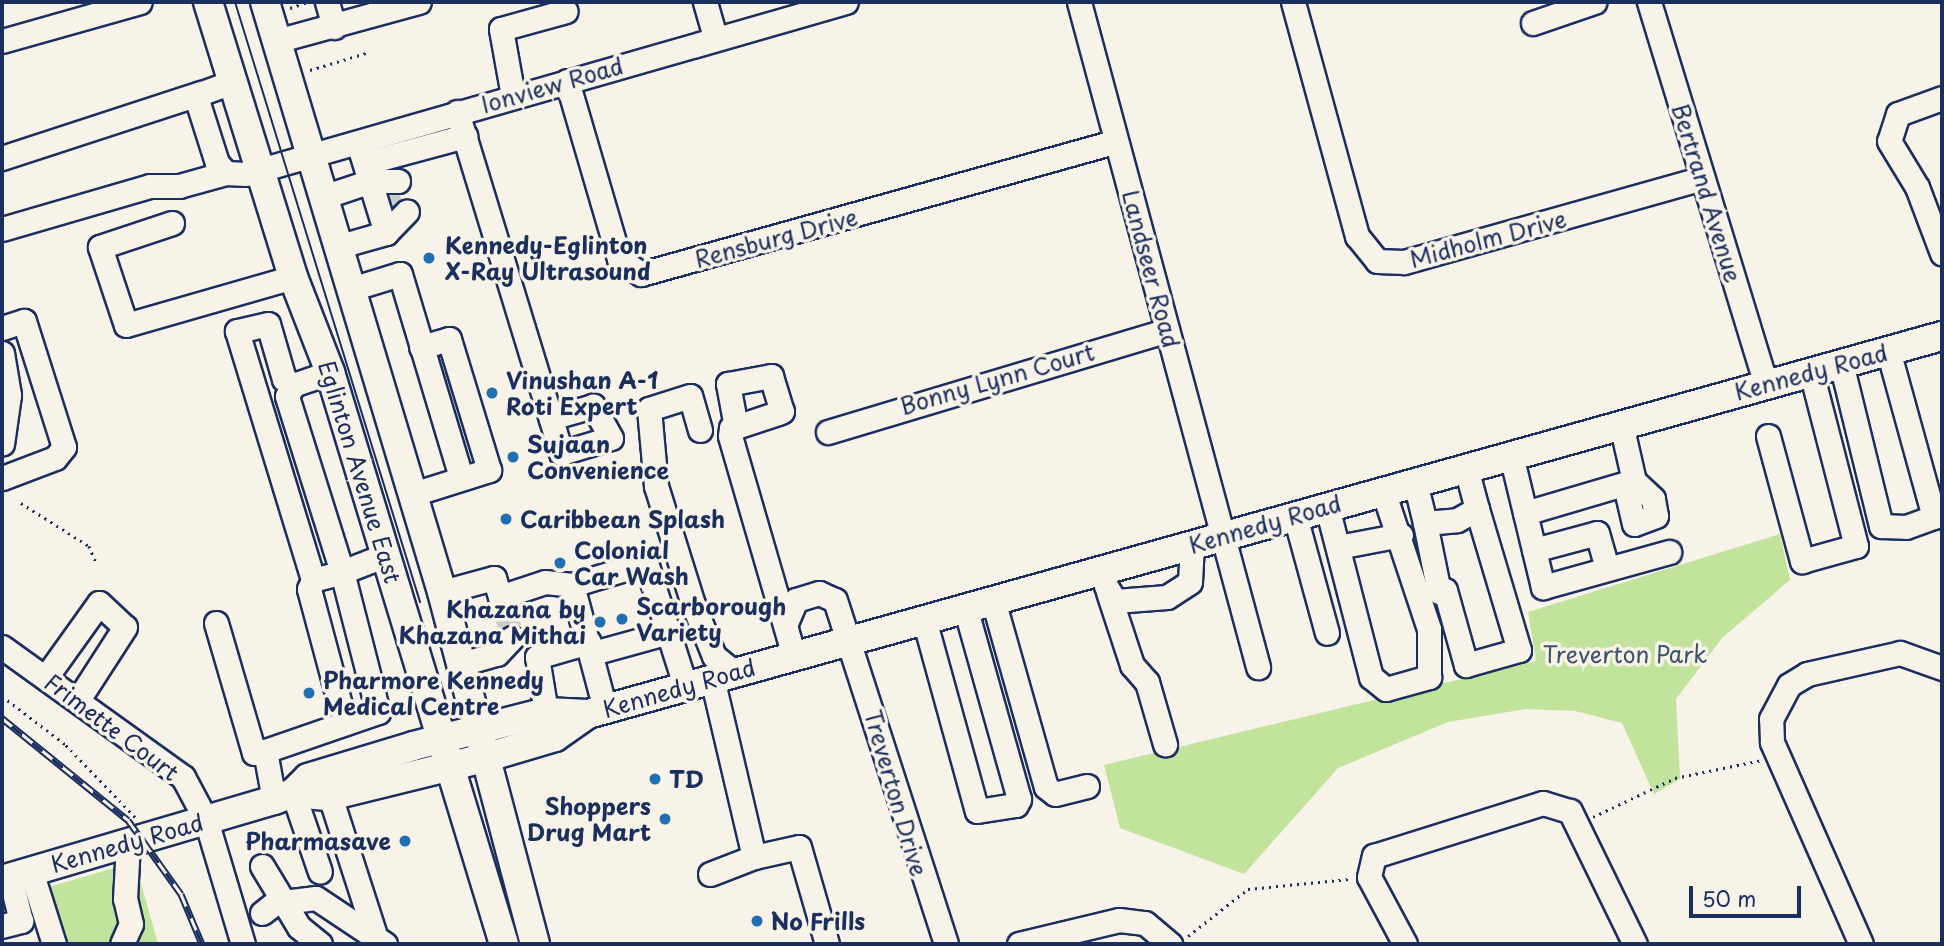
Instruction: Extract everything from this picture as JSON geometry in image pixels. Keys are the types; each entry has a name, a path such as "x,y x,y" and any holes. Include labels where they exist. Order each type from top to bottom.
{"main road":[{"name":"Eglinton Avenue East","path":"208,2 293,277 330,372 504,944"},
{"name":"Eglinton Avenue East","path":"265,2 313,152 442,592 476,730 535,944"},
{"name":"Kennedy Road","path":"14,876 132,830 206,820 284,796 330,796 484,758 555,737 597,711 685,685 993,600 1104,581 1192,544 1942,335"},
{"name":"Kennedy Road","path":"284,796 308,778 442,739 546,712 597,711"}],"street":[{"path":"2,41 140,2"},
{"path":"327,2 334,27"},
{"path":"276,41 419,2"},
{"path":"705,2 715,38"},
{"name":"Ionview Road","path":"2,229 150,186 179,186 226,173 259,170 358,139 846,2"},
{"name":"Landseer Road","path":"1079,2 1258,667"},
{"name":"Midholm Drive","path":"1293,2 1357,236 1377,261 1404,262 1702,178"},
{"path":"1533,23 1594,2"},
{"name":"Bertrand Avenue","path":"1649,2 1766,384"},
{"path":"513,96 501,29 566,11"},
{"name":"Rensburg Drive","path":"567,81 620,260 641,274 1116,141"},
{"path":"2,158 232,82"},
{"path":"201,93 204,131 226,173"},
{"path":"1942,98 1898,114 1889,141 1917,187 1942,253"},
{"path":"457,112 551,418"},
{"path":"402,153 465,136"},
{"path":"358,139 389,198"},
{"path":"340,246 389,198 402,153"},
{"path":"389,198 402,153"},
{"path":"326,197 389,198"},
{"path":"172,223 100,247 126,325 293,277"},
{"path":"351,289 400,274 461,477 413,494"},
{"path":"2,328 24,321 64,447 55,458 2,478"},
{"path":"293,386 284,379 268,324 236,331 253,399 313,580 309,589 345,723"},
{"name":"Bonny Lynn Court","path":"828,432 1167,330"},
{"path":"1840,363 1881,526 1906,527 1934,517 1888,350"},
{"path":"2,353 9,395 2,444"},
{"path":"253,399 330,372"},
{"path":"1768,436 1802,561 1856,546 1811,372"},
{"path":"9,395 44,385"},
{"path":"216,623 254,753 378,712 342,572 287,396 293,386"},
{"path":"700,430 690,396 649,409 651,464 689,591 723,675 754,857"},
{"path":"1821,412 1834,421 1845,452"},
{"path":"1525,513 1634,481 1621,425"},
{"path":"736,427 730,436 788,618 794,656"},
{"path":"1511,455 1543,587 1670,552"},
{"path":"1415,482 1439,592 1445,590 1466,665 1519,650 1466,468"},
{"path":"1327,507 1371,677 1386,690 1432,674 1425,640 1429,629 1401,536 1383,491"},
{"path":"1587,495 1607,569"},
{"path":"1425,523 1457,520 1477,509"},
{"path":"1295,516 1327,632"},
{"path":"1534,550 1597,533"},
{"path":"1338,547 1401,536"},
{"path":"1104,581 1115,601 1148,602 1181,590 1190,582 1192,544"},
{"path":"313,580 386,555"},
{"path":"461,664 496,654 507,618 545,583 572,584 638,565 648,569 685,685"},
{"path":"442,592 494,578 507,618 537,657 546,712"},
{"path":"1104,581 1132,665 1147,682 1165,744"},
{"path":"572,584 591,648 597,711"},
{"name":"Treverton Drive","path":"788,618 796,600 819,593 835,600 946,944"},
{"path":"993,600 1046,787 1055,794 1087,786"},
{"path":"46,677 99,603 125,626 78,701"},
{"path":"924,619 977,811 1016,805 1019,799 965,607"},
{"path":"537,657 669,632"},
{"name":"Frimette Court","path":"2,647 183,777 206,820 243,944"},
{"path":"1861,944 1772,742 1775,704 1807,674 1900,653 1942,668"},
{"path":"265,751 320,872"},
{"path":"330,796 379,938"},
{"path":"1405,944 1368,877 1374,856 1389,849 1543,803 1559,805 1578,823 1635,944"},
{"path":"122,944 131,924 125,899 132,830"},
{"path":"710,874 754,857 799,848 827,944"},
{"path":"262,866 277,908 320,944"},
{"path":"2,926 22,921 14,876"},
{"path":"14,876 54,944"},
{"path":"236,921 316,898 379,938"},
{"path":"1019,944 1119,920 1145,923 1176,943"}],"path":[{"path":"310,70 366,53"},
{"path":"20,503 89,546 97,564"},
{"path":"2,696 65,745 132,830"},
{"path":"1578,823 1675,778 1779,757"},
{"path":"1176,943 1248,889 1368,877"}],"green space":[{"name":"Treverton Park","path":"1780,534 1790,580 1722,638 1676,699 1680,779 1654,794 1622,723 1575,711 1526,709 1448,722 1338,768 1244,874 1120,828 1104,765 1536,661 1528,612"},
{"path":"135,862 158,944 46,944 31,892"}],"tunnel":[{"path":"388,195 394,214"},
{"path":"504,609 510,628"}],"tram line":[{"path":"235,2 420,602"}],"railway":[{"path":"2,718 128,820 181,894 202,944"}],"place":[{"name":"Kennedy-Eglinton X-Ray Ultrasound","path":"429,258"},
{"name":"Vinushan A-1 Roti Expert","path":"492,393"},
{"name":"Sujaan Convenience","path":"513,457"},
{"name":"Caribbean Splash","path":"506,519"},
{"name":"Colonial Car Wash","path":"560,563"},
{"name":"Scarborough Variety","path":"622,619"},
{"name":"Khazana by Khazana Mithai","path":"600,622"},
{"name":"Pharmore Kennedy Medical Centre","path":"309,693"},
{"name":"TD","path":"655,779"},
{"name":"Shoppers Drug Mart","path":"665,819"},
{"name":"Pharmasave","path":"405,841"},
{"name":"No Frills","path":"757,921"}]}
